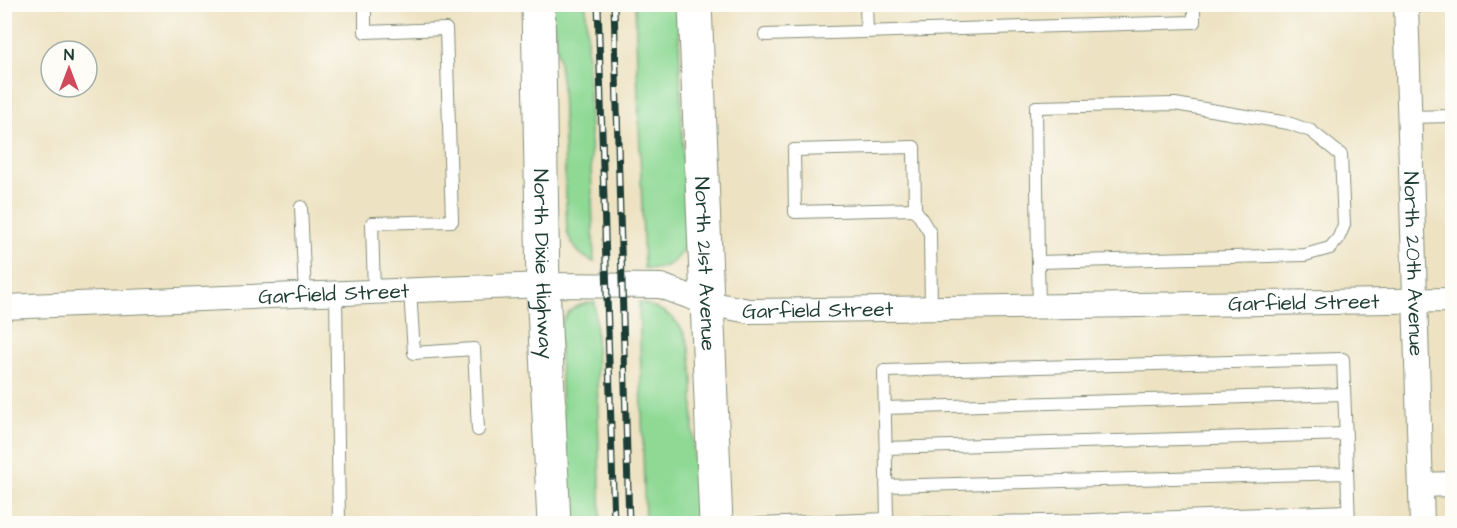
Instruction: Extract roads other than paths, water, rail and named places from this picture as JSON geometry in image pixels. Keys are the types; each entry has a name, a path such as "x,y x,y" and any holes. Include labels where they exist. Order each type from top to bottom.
{"main road":[{"name":"North Dixie Highway","path":"538,4 543,285 554,524"},
{"name":"North 21st Avenue","path":"695,4 716,524"}],"street":[{"name":"North 20th Avenue","path":"1406,4 1422,524"},
{"name":"Garfield Street","path":"4,307 543,285 661,286 707,303 749,310 1452,300"},
{"path":"1420,485 1452,484"}],"lane":[{"path":"365,4 366,32 446,29 452,221 372,223 374,292"},
{"path":"866,4 867,32"},
{"path":"765,35 1194,22 1194,4"},
{"path":"1038,262 1305,255 1330,248 1338,239 1344,225 1341,155 1311,131 1288,123 1175,104 1035,107 1038,262 1039,306"},
{"path":"1409,117 1452,116"},
{"path":"915,208 795,212 794,150 914,147 915,208 930,233 931,308"},
{"path":"301,207 305,294"},
{"path":"410,290 414,353 474,350 478,430"},
{"path":"336,294 339,524"},
{"path":"758,524 1091,522 1349,517 1343,359 884,371 886,486 892,522"},
{"path":"885,408 1344,394"},
{"path":"886,448 1346,434"},
{"path":"886,486 1347,473"}],"railway":[{"path":"598,4 614,524"},
{"path":"614,4 629,524"}]}
